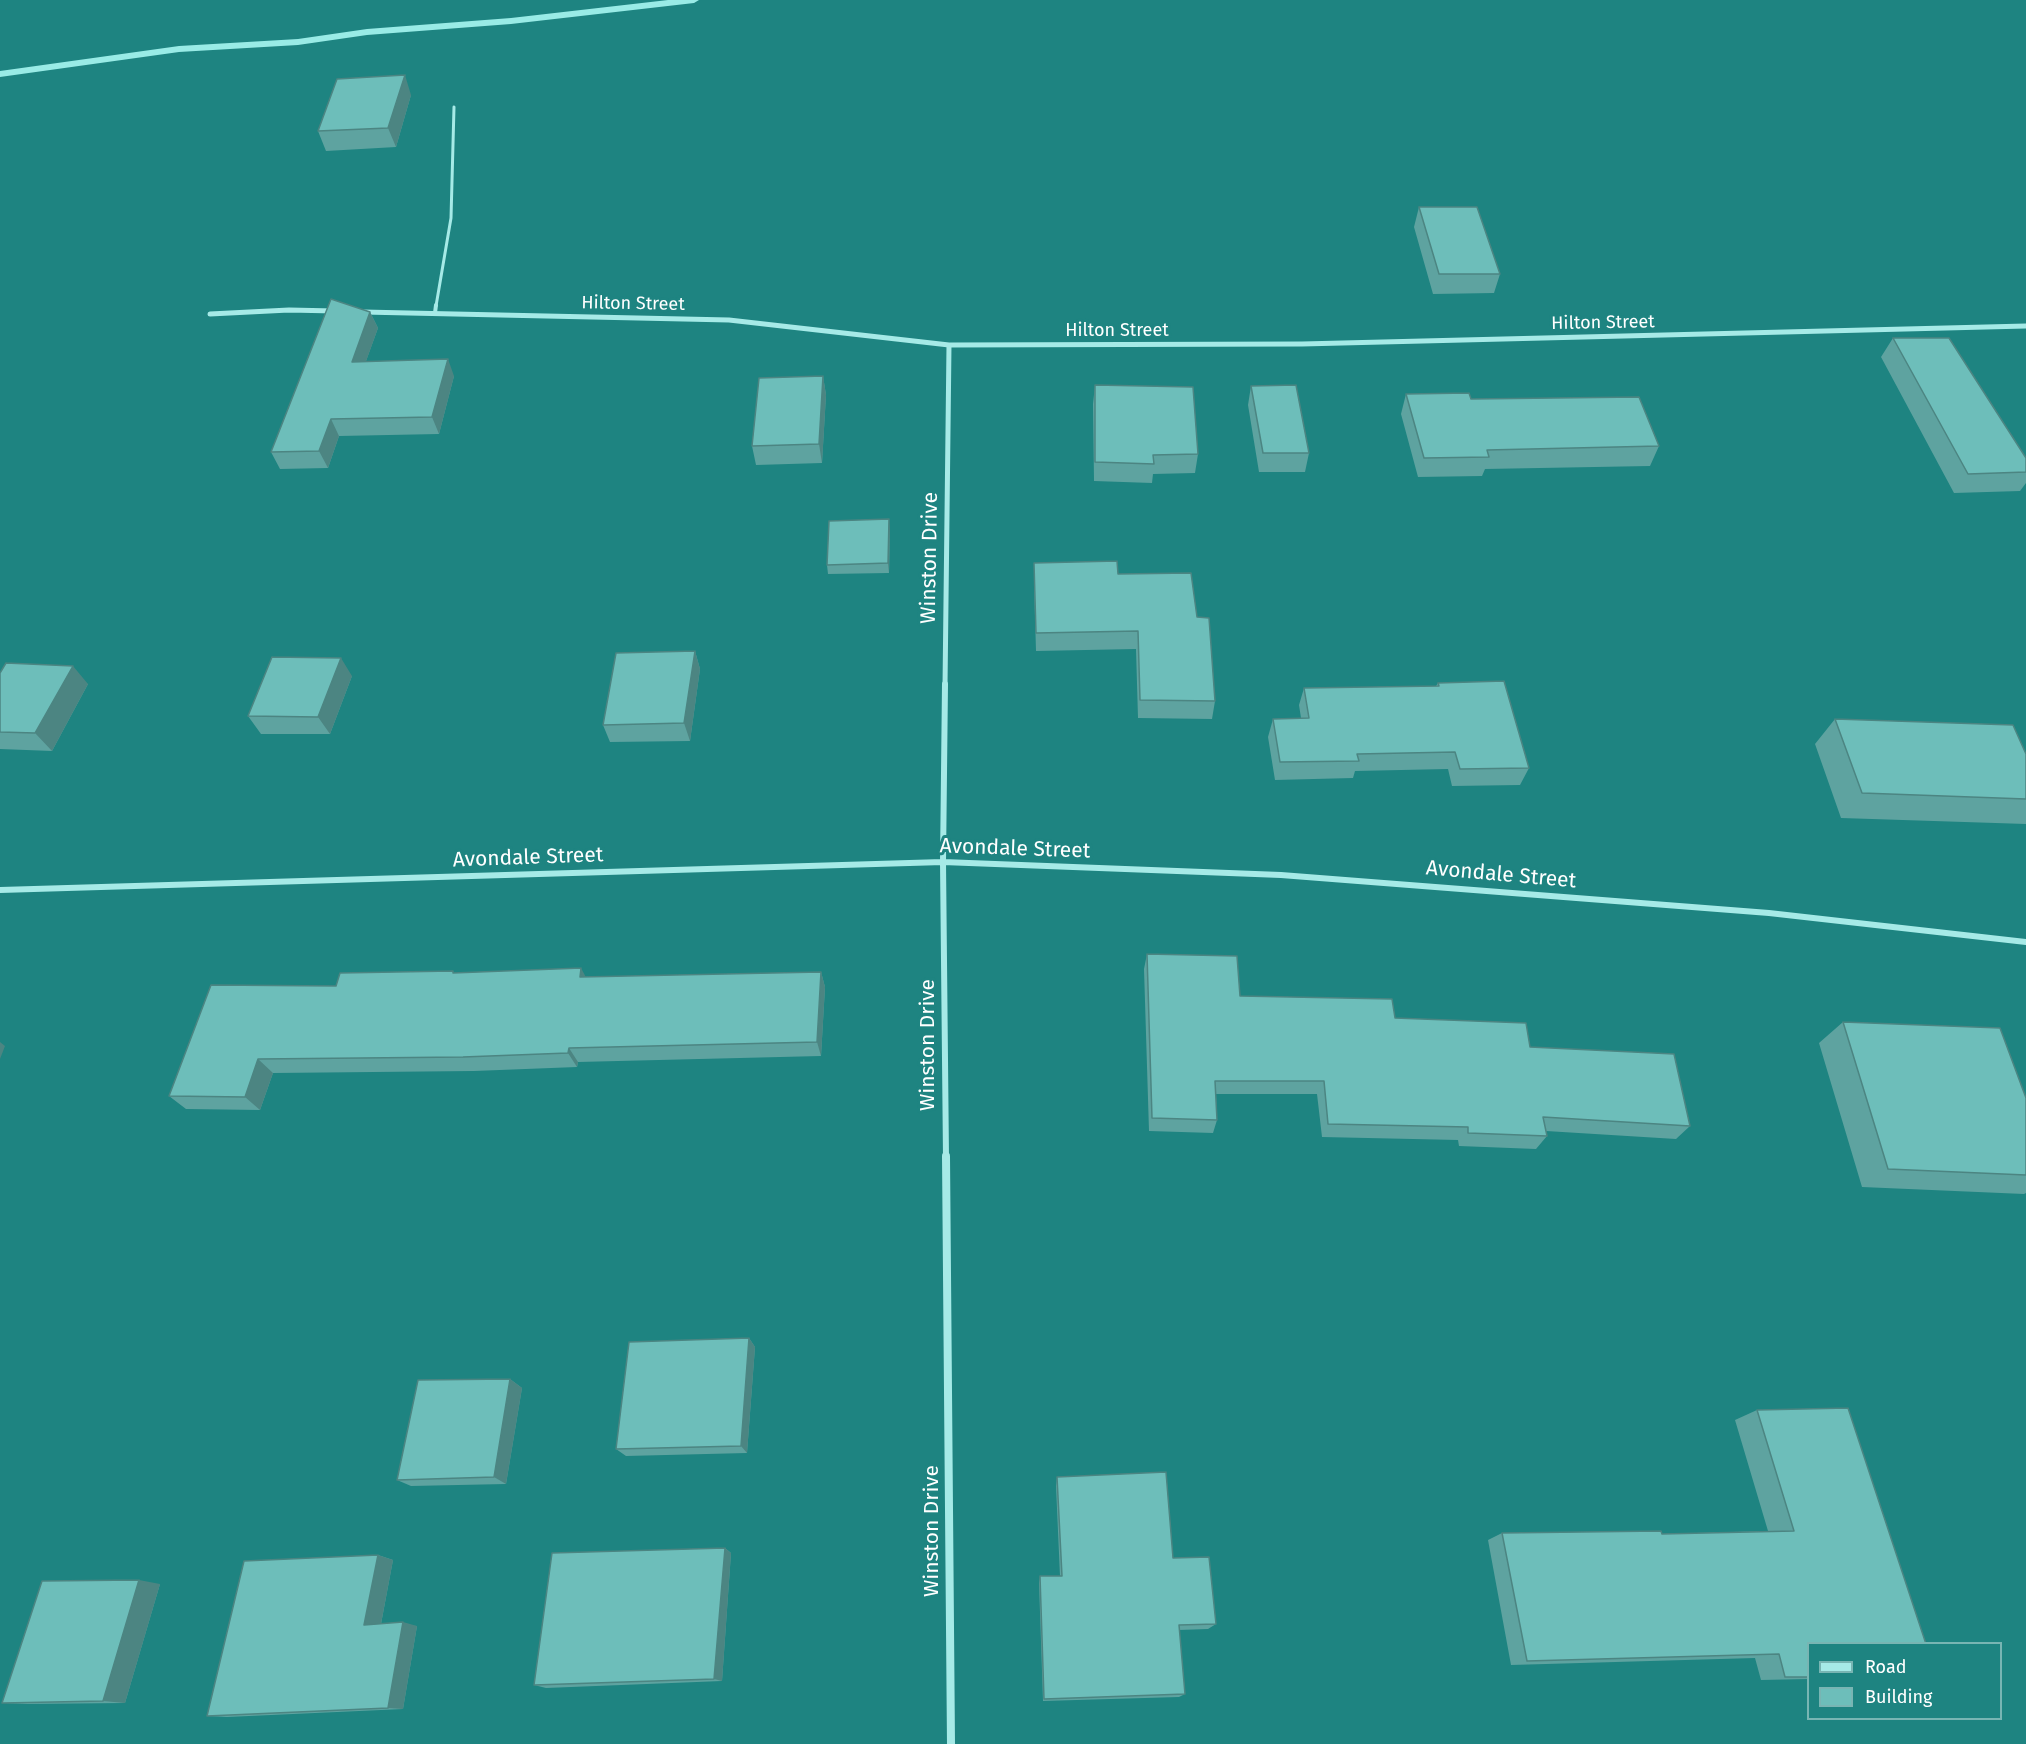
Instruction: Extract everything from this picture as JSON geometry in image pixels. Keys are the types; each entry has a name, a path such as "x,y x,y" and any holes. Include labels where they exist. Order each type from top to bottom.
{"street":[{"path":"210,314 288,310 345,311"},
{"name":"Hilton Street","path":"356,312 729,320 949,345 1302,344 2026,326"},
{"name":"Winston Drive","path":"949,345 944,862 951,1744"},
{"name":"Avondale Street","path":"0,890 944,862 1281,875 1769,913 2026,942"}],"lane":[{"path":"435,313 451,218 454,107"}],"building":[{"path":"405,75 388,128 318,131 337,79"},
{"path":"1419,207 1477,207 1500,274 1439,274"},
{"path":"331,299 370,312 352,362 448,359 432,417 331,419 319,451 271,452"},
{"path":"1893,338 1949,338 2026,458 2026,472 1968,474"},
{"path":"823,376 819,444 752,446 759,378"},
{"path":"1095,385 1193,387 1198,454 1153,455 1154,464 1095,462"},
{"path":"1296,385 1309,453 1263,453 1251,386"},
{"path":"1469,393 1471,399 1639,397 1659,446 1487,450 1489,457 1424,458 1406,394"},
{"path":"889,519 888,563 827,565 829,521"},
{"path":"1117,561 1118,574 1191,573 1197,617 1209,618 1215,701 1140,700 1138,631 1036,633 1034,563"},
{"path":"695,651 684,723 603,725 616,653"},
{"path":"272,657 341,658 318,717 248,716"},
{"path":"6,663 73,666 35,733 0,732 0,673"},
{"path":"1504,681 1529,768 1460,769 1455,752 1357,754 1359,761 1280,762 1273,719 1309,718 1304,688 1439,686 1438,683"},
{"path":"1835,719 2013,725 2026,754 2026,799 1862,793"},
{"path":"1147,954 1237,956 1240,996 1392,999 1395,1018 1526,1023 1530,1047 1674,1054 1690,1126 1543,1117 1547,1136 1468,1133 1468,1127 1328,1124 1324,1081 1215,1081 1217,1120 1152,1118"},
{"path":"581,968 580,977 821,972 817,1042 569,1048 568,1053 463,1057 258,1059 245,1097 169,1096 211,985 336,986 340,973 453,971 453,973"},
{"path":"1843,1022 2000,1028 2026,1098 2026,1175 1888,1169"},
{"path":"749,1338 741,1446 616,1449 629,1342"},
{"path":"510,1379 494,1477 397,1480 418,1380"},
{"path":"1848,1408 1925,1642 1807,1642 1807,1677 1785,1677 1779,1654 1527,1661 1502,1533 1661,1531 1662,1534 1794,1531 1757,1410"},
{"path":"1166,1472 1173,1558 1209,1557 1216,1624 1179,1625 1185,1694 1044,1699 1040,1576 1062,1576 1057,1477"},
{"path":"725,1548 714,1679 534,1685 552,1553"},
{"path":"378,1555 364,1625 403,1622 388,1708 207,1716 244,1561"},
{"path":"139,1580 103,1701 2,1703 42,1581"}],"waterway":[{"path":"0,74 179,49 298,42 367,32 511,21 694,0"}]}
